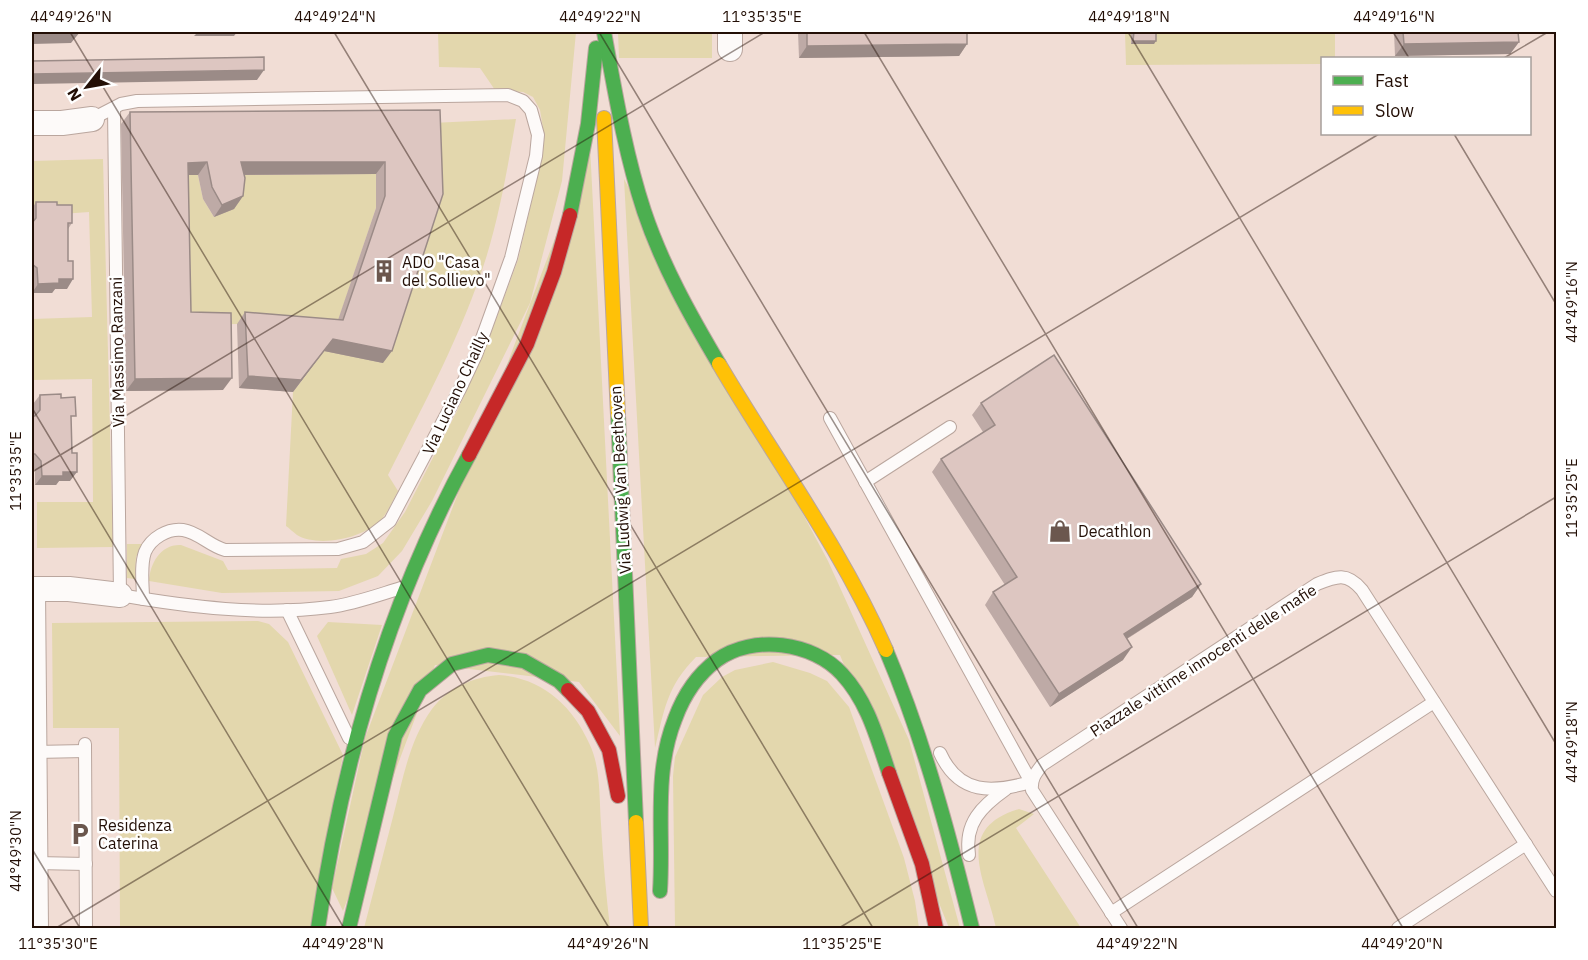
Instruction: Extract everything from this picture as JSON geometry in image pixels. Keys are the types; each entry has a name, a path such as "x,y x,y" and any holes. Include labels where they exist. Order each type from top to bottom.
{"highway":[{"path":"600,32 629,161 654,239 672,280 716,361 793,481 856,588 903,693 944,820 972,928"},
{"path":"318,928 327,862 353,747 386,638 405,587 444,501 517,367 539,317 578,182 600,32"},
{"name":"Via Ludwig Van Beethoven","path":"600,32 641,928"},
{"path":"658,905 661,881 662,770 670,732 681,704 701,676 723,656 745,648 791,646 820,655 833,665 854,686 866,709 922,864 936,928"},
{"path":"349,928 401,718 424,686 455,663 467,658 505,655 533,664 563,683 599,727 615,767 619,811"},
{"path":"627,909 630,928"}],"street":[{"path":"32,123 62,123 103,114"},
{"path":"36,928 32,589 69,589 131,597"}],"lane":[{"name":"Via Luciano Chailly","path":"103,114 128,102 137,101 508,95 523,101 531,110 537,135 536,156 511,258 476,355 390,520 363,542 338,549 225,550 214,547 183,530 170,531 159,536 145,552 131,597"},
{"name":"Via Massimo Ranzani","path":"103,114 131,597"},
{"path":"830,418 1031,782 1032,790 1121,928"},
{"path":"865,482 950,427"},
{"path":"793,481 825,510"},
{"name":"Piazzale vittime innocenti delle mafie","path":"1031,782 1034,774 1051,759 1317,584 1340,577 1354,581 1362,590 1557,891"},
{"path":"131,597 207,608 287,610 331,607 405,587"},
{"path":"876,601 902,655"},
{"path":"287,610 353,747"},
{"path":"1111,913 1434,702"},
{"path":"936,742 946,767 963,783 985,789 1007,789 1031,782"},
{"path":"35,752 85,747 86,928"},
{"path":"970,862 967,844 973,822 986,803 1007,789"},
{"path":"1398,928 1526,844"},
{"path":"36,863 86,864"}],"shaded area":[{"path":"438,32 576,32 562,181 530,303 432,501 402,551 378,576 339,591 222,593 149,581 154,561 162,551 181,545 223,561 228,570 337,568 341,559 366,554 383,543 405,512 458,409 483,354 518,260 542,157 543,128 540,110 533,97 523,92 495,90 480,68 439,67"},
{"path":"618,32 712,32 712,58 619,58"},
{"path":"1125,32 1335,32 1335,57 1321,57 1321,64 1126,65"},
{"path":"516,119 500,206 486,258 466,314 388,475 398,491 381,520 364,532 329,541 306,539 297,535 286,526 293,392 324,351 432,123"},
{"path":"590,146 620,736 579,682 435,665 343,911 332,888 365,738"},
{"path":"103,159 113,547 37,548 37,502 93,502 92,379 32,380 32,319 92,317 89,212 34,216 32,161"},
{"path":"376,174 376,208 334,333 237,324 182,325 179,175 198,175 203,199 214,217 232,175"},
{"path":"624,179 828,561 909,740 960,928 949,928 840,655 696,657 679,678 668,699 655,748"},
{"path":"127,544 143,544 136,557 135,579 127,578"},
{"path":"258,621 269,624 288,642 343,755 310,928 120,928 119,728 53,728 52,623"},
{"path":"328,622 382,625 352,715 317,636"},
{"path":"773,662 810,673 827,681 849,707 904,858 919,928 675,928 673,776 675,757 703,695 722,677 735,670"},
{"path":"499,675 528,682 553,696 574,717 593,752 599,782 610,928 364,928 404,773 424,721 438,702 453,690 480,678"},
{"path":"1019,809 1034,814 1016,828 1081,928 996,928 981,875 980,843 986,829 998,818"}],"building":[{"path":"807,32 967,32 967,44 807,46"},
{"path":"1134,32 1156,32 1156,41 1133,41"},
{"path":"1403,32 1518,32 1519,42 1404,44"},
{"path":"264,57 264,70 32,74 32,61"},
{"name":"ADO \"Casa del Sollievo\"","path":"440,110 443,194 392,351 333,339 301,380 248,376 245,312 343,320 385,196 385,162 241,162 245,178 243,196 222,205 212,187 207,162 188,163 191,312 231,313 232,378 135,379 130,112"},
{"path":"36,202 72,205 72,223 68,223 68,261 73,261 73,279 59,279 59,283 38,284 37,268 32,264 32,223 36,218"},
{"name":"Decathlon","path":"1054,355 1201,584 1124,634 1132,647 1059,694 993,592 1017,577 941,459 995,425 981,403"},
{"path":"61,394 61,398 75,397 76,416 71,416 72,453 77,453 77,472 63,472 63,476 42,476 41,461 35,454 32,454 32,416 40,410 40,395"}],"traffic: fast":[{"path":"604,32 626,145 644,211 677,289 719,364"},
{"path":"570,215 588,124 596,48"},
{"path":"618,415 636,822"},
{"path":"318,928 340,805 372,684 415,568 440,511 469,455"},
{"path":"660,891 662,782 668,740 678,711 692,687 703,672 717,660 732,652 748,647 782,645 799,649 830,663 859,696 876,734 889,773"},
{"path":"886,650 900,684 935,788 972,928"},
{"path":"349,928 395,736 420,690 452,664 488,655 524,661 559,681 568,690"}],"traffic: slow":[{"path":"604,118 618,415"},
{"path":"719,364 807,504 849,576 886,650"},
{"path":"636,822 641,928"}],"traffic: jam":[{"path":"469,455 527,344 554,272 570,215"},
{"path":"568,690 588,711 609,750 618,796"},
{"path":"889,773 922,864 936,928"}],"place":[{"name":"ADO \"Casa del Sollievo\"","path":"384,271"},
{"name":"Decathlon","path":"1060,531"},
{"name":"Residenza Caterina","path":"80,834"}]}
